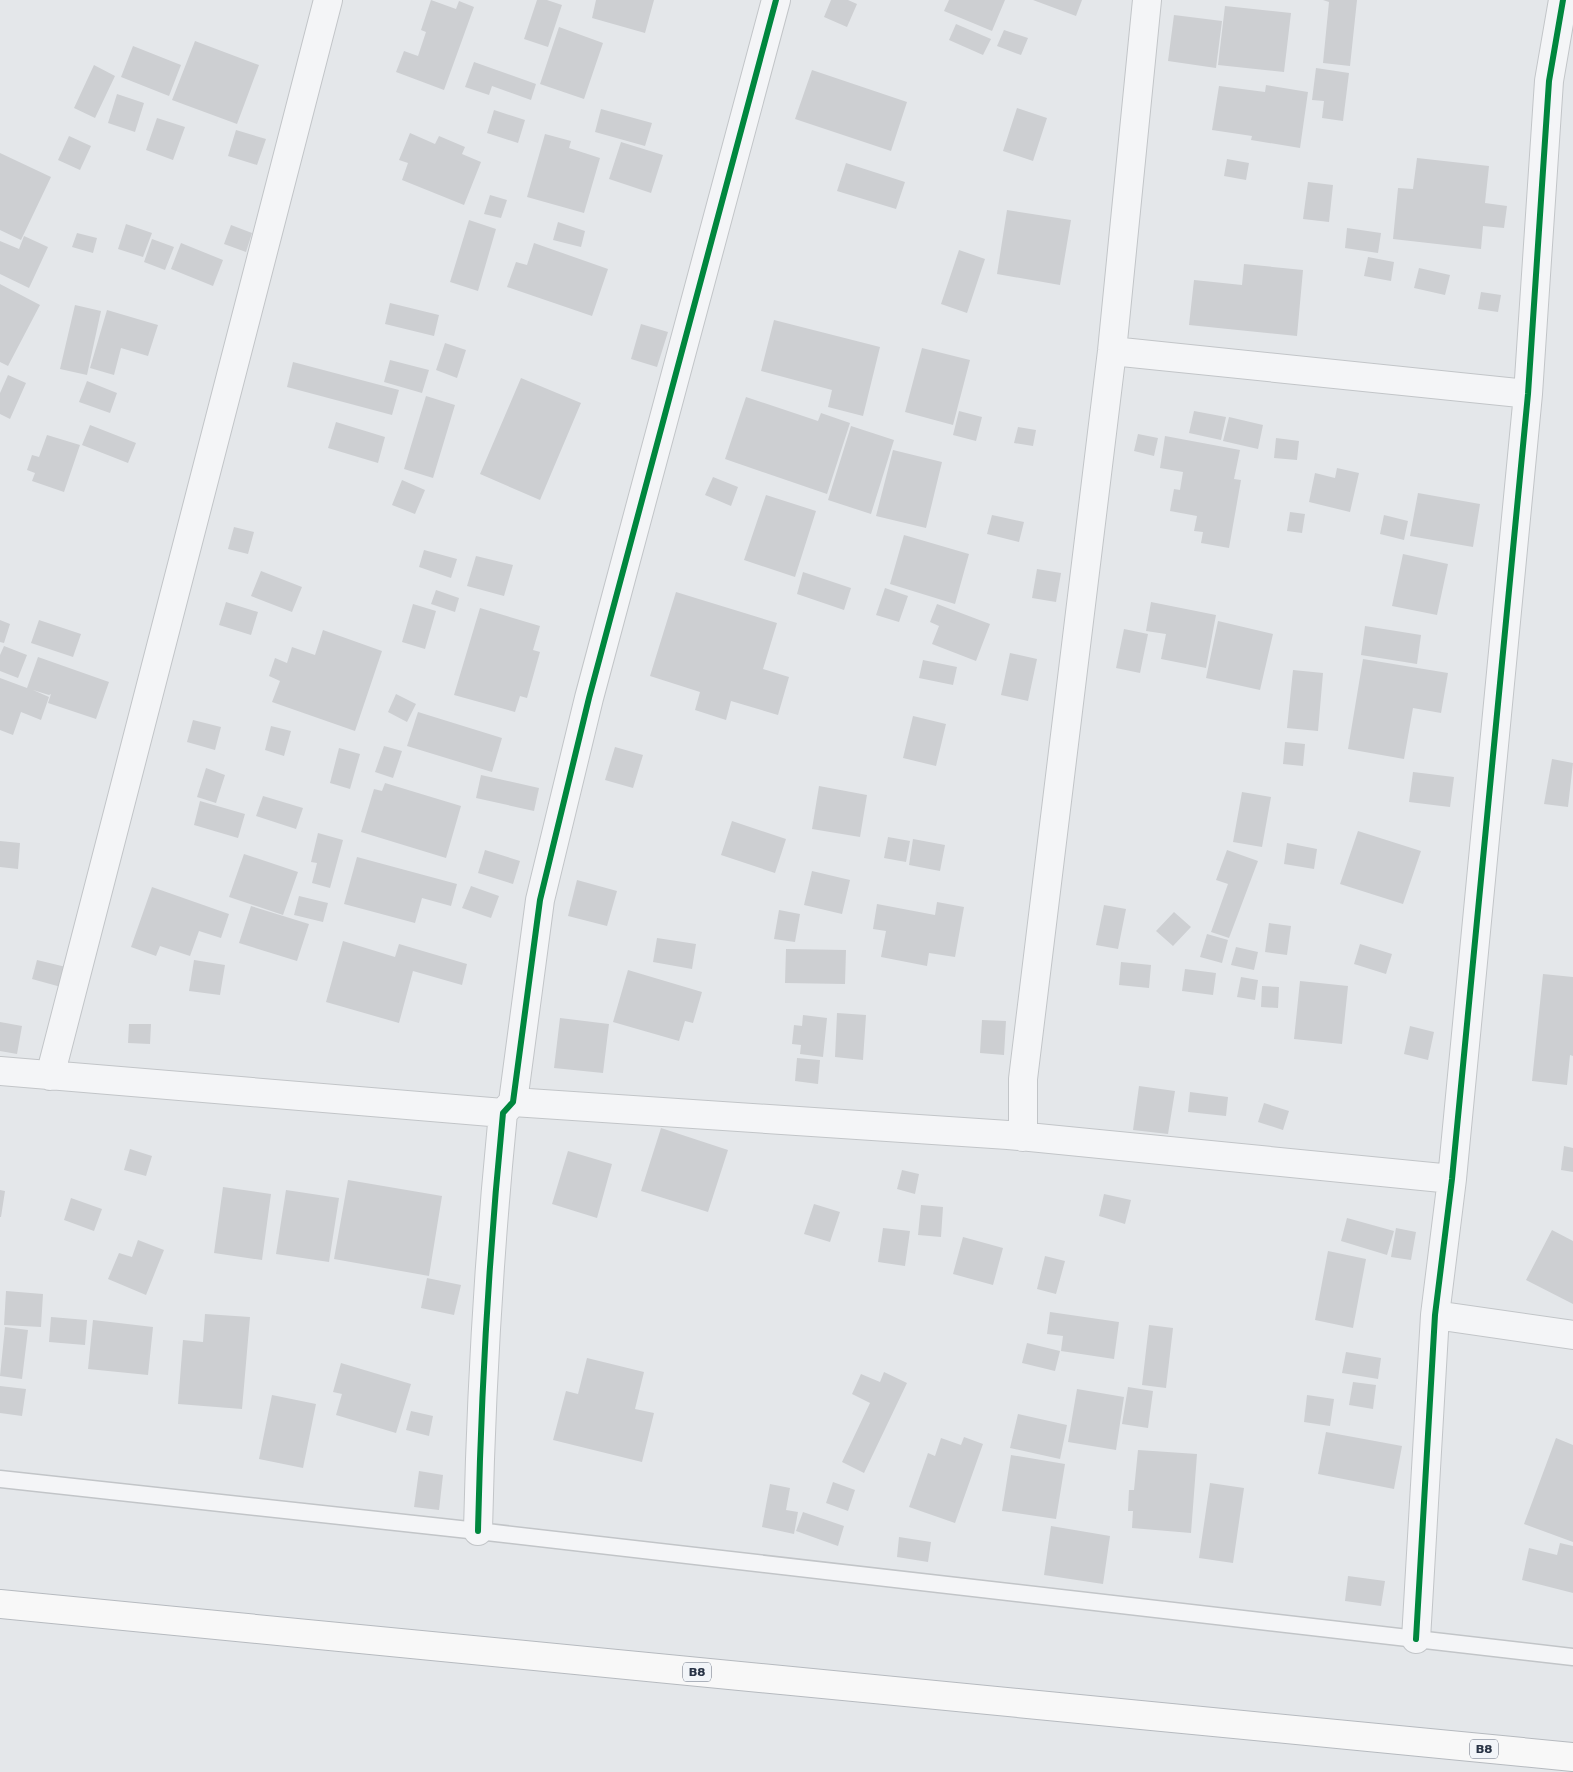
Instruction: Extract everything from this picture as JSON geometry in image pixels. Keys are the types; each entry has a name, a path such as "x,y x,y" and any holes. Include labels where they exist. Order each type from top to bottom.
{"highway":[{"name":"B8","path":"0,1604 1573,1757"}],"street":[{"path":"50,1076 328,0"},
{"path":"478,1531 481,1404 489,1253 508,1108 540,900 591,688 776,0"},
{"path":"1023,1137 1022,1079 1112,351 1147,0"},
{"path":"1416,1640 1435,1315 1452,1179 1528,394 1549,81 1563,0"},
{"path":"1112,351 1528,394"},
{"path":"0,1071 508,1108 1023,1137 1452,1179"},
{"path":"1435,1315 1573,1335"}],"lane":[{"path":"0,1479 478,1531 1573,1657"}],"building":[{"path":"431,0 456,9 459,1 474,7 444,90 396,72 404,51 418,56 426,32 421,30"},
{"path":"537,0 547,0 562,5 548,47 524,39"},
{"path":"596,0 654,0 645,33 592,18"},
{"path":"831,0 848,0 857,4 847,27 824,17"},
{"path":"949,0 1005,0 992,31 944,11"},
{"path":"1033,0 1082,0 1076,16"},
{"path":"1323,0 1357,0 1350,66 1323,63 1329,2"},
{"path":"1225,6 1291,13 1284,72 1218,65"},
{"path":"1174,15 1222,21 1216,68 1168,61"},
{"path":"956,24 991,39 983,55 949,40"},
{"path":"559,27 603,43 584,99 540,84"},
{"path":"1004,30 1028,38 1021,55 997,46"},
{"path":"195,41 259,65 237,124 172,100"},
{"path":"133,46 181,65 169,96 121,77"},
{"path":"474,62 536,84 531,100 492,86 489,95 465,87"},
{"path":"94,65 115,76 95,118 74,108"},
{"path":"1316,68 1349,73 1343,121 1322,118 1324,101 1312,100"},
{"path":"812,70 907,102 891,151 795,119"},
{"path":"1266,85 1308,92 1300,148 1251,140 1252,136 1212,130 1219,86 1265,92"},
{"path":"117,94 144,103 135,132 108,123"},
{"path":"1017,108 1047,118 1033,161 1003,151"},
{"path":"601,109 652,123 645,146 595,132"},
{"path":"494,110 525,120 518,143 487,133"},
{"path":"157,118 185,127 173,160 146,150"},
{"path":"236,130 266,139 257,165 228,156"},
{"path":"410,133 435,144 439,136 465,147 462,154 481,162 464,205 402,180 408,163 399,160"},
{"path":"545,134 571,141 569,148 600,158 584,213 527,197"},
{"path":"69,136 91,146 80,170 58,160"},
{"path":"621,142 663,155 651,193 609,179"},
{"path":"0,153 51,177 21,240 0,230"},
{"path":"1417,158 1489,166 1485,203 1507,206 1504,228 1483,226 1481,249 1393,239 1398,188 1413,189"},
{"path":"1227,159 1249,163 1246,180 1224,176"},
{"path":"846,163 905,182 896,209 837,191"},
{"path":"1308,182 1333,185 1329,222 1303,219"},
{"path":"490,195 507,200 501,218 484,214"},
{"path":"1007,210 1071,220 1060,285 997,274"},
{"path":"469,220 496,229 478,291 450,282"},
{"path":"558,222 585,231 581,247 553,240"},
{"path":"126,224 152,233 143,257 118,249"},
{"path":"231,225 252,233 246,252 224,244"},
{"path":"1347,228 1381,233 1378,253 1345,248"},
{"path":"77,233 97,238 93,253 72,247"},
{"path":"24,236 48,247 29,288 0,274 0,241 19,249"},
{"path":"152,239 174,247 165,270 144,262"},
{"path":"181,243 223,260 213,286 171,269"},
{"path":"534,243 608,269 592,316 507,287 516,262 527,265"},
{"path":"959,250 985,259 967,313 941,304"},
{"path":"1368,257 1394,262 1391,281 1364,276"},
{"path":"1244,264 1303,270 1297,336 1189,325 1194,280 1242,285"},
{"path":"1419,268 1450,275 1445,295 1414,288"},
{"path":"0,284 40,305 8,366 0,362"},
{"path":"1481,292 1501,295 1498,312 1478,309"},
{"path":"390,303 439,315 434,336 385,324"},
{"path":"75,305 101,311 87,375 60,369"},
{"path":"107,310 158,325 148,356 121,348 114,375 90,368"},
{"path":"774,320 880,347 863,416 828,407 832,390 761,371"},
{"path":"641,324 668,332 657,367 631,359"},
{"path":"445,343 466,350 457,378 436,370"},
{"path":"922,348 970,360 953,425 905,412"},
{"path":"390,360 429,370 422,393 384,382"},
{"path":"293,362 399,390 392,415 287,387"},
{"path":"8,375 26,383 10,419 0,414 0,393"},
{"path":"521,378 581,403 540,500 480,474"},
{"path":"87,381 117,393 110,413 79,402"},
{"path":"426,396 455,405 433,478 404,469"},
{"path":"746,397 818,421 821,413 850,423 827,494 725,459"},
{"path":"959,411 982,417 976,441 953,435"},
{"path":"1194,411 1226,417 1221,440 1189,433"},
{"path":"1229,417 1263,425 1258,449 1223,441"},
{"path":"336,422 385,437 378,463 328,448"},
{"path":"90,425 136,443 128,463 82,445"},
{"path":"851,426 894,440 871,514 828,500"},
{"path":"1018,427 1036,430 1033,446 1014,443"},
{"path":"1138,434 1158,438 1154,456 1134,451"},
{"path":"47,435 80,445 64,492 32,481 35,473 27,470 32,455 39,457"},
{"path":"1165,436 1240,450 1234,479 1241,480 1229,548 1201,543 1203,532 1194,531 1197,516 1170,511 1174,489 1180,490 1183,472 1160,468"},
{"path":"1276,438 1299,441 1297,460 1274,458"},
{"path":"893,450 942,462 926,528 876,516"},
{"path":"1337,468 1359,473 1350,512 1309,502 1315,473 1335,478"},
{"path":"713,477 738,487 731,506 705,495"},
{"path":"402,480 425,490 415,514 392,505"},
{"path":"1418,493 1480,504 1473,547 1410,536"},
{"path":"766,495 816,511 795,577 744,560"},
{"path":"1290,512 1305,514 1302,533 1287,531"},
{"path":"992,515 1024,522 1019,542 987,534"},
{"path":"1384,515 1408,521 1404,540 1380,534"},
{"path":"234,527 254,532 248,554 228,549"},
{"path":"904,535 969,554 955,604 890,584"},
{"path":"424,550 457,559 451,578 419,567"},
{"path":"1403,554 1448,564 1437,615 1392,606"},
{"path":"476,556 513,565 504,596 467,586"},
{"path":"1037,569 1061,573 1056,602 1032,598"},
{"path":"261,571 302,587 292,612 251,596"},
{"path":"803,572 851,588 844,610 797,594"},
{"path":"885,588 908,596 899,622 876,615"},
{"path":"436,590 459,598 455,612 431,604"},
{"path":"676,592 777,623 763,669 789,677 778,715 731,701 726,720 695,710 700,692 650,676"},
{"path":"226,602 258,612 251,635 219,625"},
{"path":"1151,602 1216,615 1206,668 1161,659 1166,634 1146,631"},
{"path":"413,604 436,611 425,649 402,642"},
{"path":"937,604 990,624 976,661 932,644 939,626 930,622"},
{"path":"480,608 540,626 533,650 540,652 527,698 520,696 515,712 454,695"},
{"path":"0,620 10,624 4,643 0,642"},
{"path":"39,620 81,634 73,657 31,643"},
{"path":"1218,621 1273,634 1260,690 1206,678"},
{"path":"1365,626 1421,635 1417,664 1361,655"},
{"path":"1124,629 1148,634 1140,673 1116,668"},
{"path":"323,630 382,651 355,731 272,702 280,681 269,676 275,658 287,663 292,647 315,655"},
{"path":"4,646 27,655 18,678 0,671 0,655"},
{"path":"1010,653 1037,659 1028,701 1001,695"},
{"path":"38,657 109,682 96,719 48,703 51,694 33,690 49,697 41,720 21,712 13,735 0,730 0,678 27,688"},
{"path":"1363,659 1448,673 1441,713 1413,708 1404,759 1348,749"},
{"path":"923,660 957,667 953,685 919,678"},
{"path":"1293,670 1323,673 1318,731 1287,728"},
{"path":"396,694 416,704 407,722 388,712"},
{"path":"418,712 502,738 492,772 407,746"},
{"path":"913,716 946,724 936,766 903,758"},
{"path":"193,720 221,727 215,750 187,742"},
{"path":"271,726 291,731 284,756 265,750"},
{"path":"1285,742 1305,744 1303,766 1283,764"},
{"path":"384,746 402,751 393,778 375,772"},
{"path":"615,747 643,755 633,788 605,780"},
{"path":"339,748 360,754 350,789 330,783"},
{"path":"1552,759 1573,763 1568,807 1544,804"},
{"path":"206,768 225,775 216,803 197,797"},
{"path":"1413,772 1454,777 1450,807 1409,802"},
{"path":"481,775 539,788 534,811 476,798"},
{"path":"385,783 461,806 446,858 361,832 374,789 382,791"},
{"path":"819,786 867,795 860,837 812,829"},
{"path":"1242,792 1271,797 1262,847 1233,842"},
{"path":"263,796 303,808 296,829 256,816"},
{"path":"200,801 245,814 238,838 194,825"},
{"path":"732,821 786,839 775,873 721,855"},
{"path":"1358,831 1421,851 1403,904 1340,884"},
{"path":"318,833 343,840 330,888 312,883 317,863 311,862"},
{"path":"888,837 910,841 906,862 884,858"},
{"path":"913,839 945,845 940,871 909,865"},
{"path":"0,841 20,843 18,869 0,867"},
{"path":"1287,843 1317,849 1314,869 1284,864"},
{"path":"485,850 520,861 513,884 478,873"},
{"path":"1227,850 1258,861 1229,938 1211,932 1228,884 1216,880"},
{"path":"244,854 298,872 283,915 229,897"},
{"path":"357,857 457,884 451,906 422,898 415,923 344,904"},
{"path":"812,871 850,880 842,914 804,905"},
{"path":"577,880 617,891 607,926 568,916"},
{"path":"471,886 499,896 491,918 462,908"},
{"path":"152,887 229,914 221,938 199,931 190,956 160,946 156,956 131,947"},
{"path":"299,896 328,903 323,922 294,915"},
{"path":"937,902 964,907 955,957 929,953 927,966 881,957 886,931 873,929 877,904 935,915"},
{"path":"1104,905 1126,909 1118,949 1096,945"},
{"path":"251,906 309,924 297,961 239,943"},
{"path":"779,910 800,914 795,942 774,939"},
{"path":"1174,912 1191,927 1173,946 1156,931"},
{"path":"1269,923 1291,926 1287,955 1265,952"},
{"path":"1207,934 1228,940 1222,963 1200,957"},
{"path":"657,938 696,944 692,969 653,962"},
{"path":"343,941 395,957 399,944 467,964 462,985 413,971 399,1023 326,1002"},
{"path":"1360,944 1392,954 1386,974 1354,964"},
{"path":"1236,947 1258,952 1254,970 1231,965"},
{"path":"786,949 846,950 845,984 785,983"},
{"path":"37,960 66,967 61,987 32,979"},
{"path":"194,960 225,965 220,995 189,991"},
{"path":"1121,962 1151,965 1149,988 1119,985"},
{"path":"1185,969 1216,973 1213,995 1182,991"},
{"path":"628,970 702,992 693,1023 685,1021 679,1041 613,1022"},
{"path":"1543,974 1573,977 1573,1056 1570,1055 1567,1085 1532,1081"},
{"path":"1241,977 1258,980 1255,1000 1237,997"},
{"path":"1300,981 1348,986 1342,1044 1294,1039"},
{"path":"1262,986 1279,987 1278,1008 1261,1007"},
{"path":"837,1013 866,1015 863,1060 835,1057"},
{"path":"803,1015 827,1018 823,1057 800,1054 801,1045 792,1044 794,1025 802,1026"},
{"path":"560,1018 609,1024 603,1073 554,1068"},
{"path":"982,1020 1006,1021 1004,1055 980,1053"},
{"path":"0,1022 22,1026 17,1054 0,1051"},
{"path":"129,1024 151,1024 150,1044 128,1043"},
{"path":"1410,1026 1434,1032 1428,1060 1404,1054"},
{"path":"797,1058 820,1060 818,1084 795,1081"},
{"path":"1139,1086 1175,1091 1168,1134 1133,1130"},
{"path":"1190,1092 1228,1097 1226,1116 1188,1112"},
{"path":"1264,1103 1289,1111 1283,1130 1258,1122"},
{"path":"661,1128 728,1150 708,1212 641,1191"},
{"path":"1564,1146 1573,1148 1573,1172 1561,1170"},
{"path":"130,1149 152,1156 146,1176 124,1170"},
{"path":"568,1151 612,1164 597,1218 552,1204"},
{"path":"902,1170 919,1174 915,1194 897,1189"},
{"path":"348,1180 442,1196 429,1276 334,1259"},
{"path":"223,1187 271,1194 262,1260 214,1253"},
{"path":"0,1190 5,1191 1,1217 0,1217"},
{"path":"286,1190 339,1198 329,1262 276,1254"},
{"path":"1104,1194 1131,1200 1125,1224 1099,1216"},
{"path":"71,1198 102,1209 94,1231 64,1220"},
{"path":"814,1204 840,1212 830,1242 804,1234"},
{"path":"921,1205 943,1207 941,1237 918,1235"},
{"path":"1347,1218 1394,1231 1387,1255 1341,1241"},
{"path":"883,1228 910,1231 905,1266 878,1262"},
{"path":"1396,1228 1416,1232 1411,1260 1391,1257"},
{"path":"1552,1230 1573,1241 1573,1304 1526,1280"},
{"path":"963,1237 1003,1248 993,1285 953,1274"},
{"path":"138,1240 164,1250 146,1295 108,1279 119,1253 132,1257"},
{"path":"1328,1251 1366,1259 1353,1328 1315,1320"},
{"path":"1045,1256 1065,1261 1056,1294 1037,1289"},
{"path":"427,1278 461,1285 454,1315 421,1308"},
{"path":"6,1291 43,1294 41,1327 4,1325"},
{"path":"1050,1312 1119,1322 1114,1359 1061,1351 1063,1336 1047,1334"},
{"path":"205,1314 250,1317 242,1409 178,1404 183,1340 203,1342"},
{"path":"51,1317 87,1320 85,1345 49,1342"},
{"path":"93,1320 153,1327 148,1375 88,1369"},
{"path":"1149,1325 1173,1328 1166,1388 1142,1385"},
{"path":"5,1327 28,1330 22,1379 0,1376"},
{"path":"1027,1343 1060,1351 1055,1371 1022,1363"},
{"path":"1346,1352 1381,1358 1378,1379 1342,1373"},
{"path":"587,1358 644,1372 635,1409 654,1413 642,1462 553,1440 566,1391 578,1394"},
{"path":"341,1363 411,1384 396,1433 336,1415 342,1394 333,1392"},
{"path":"884,1372 907,1383 864,1473 842,1462 870,1403 852,1394 861,1374 880,1382"},
{"path":"1353,1382 1376,1385 1373,1409 1349,1405"},
{"path":"0,1386 26,1389 22,1416 0,1413"},
{"path":"1128,1387 1153,1391 1148,1428 1122,1424"},
{"path":"1077,1389 1124,1397 1116,1450 1068,1442"},
{"path":"272,1395 316,1404 303,1468 259,1459"},
{"path":"1307,1395 1334,1399 1330,1426 1304,1422"},
{"path":"411,1411 433,1416 429,1436 406,1430"},
{"path":"1018,1414 1067,1425 1060,1459 1010,1448"},
{"path":"1326,1432 1402,1446 1394,1489 1318,1474"},
{"path":"964,1437 983,1444 955,1523 909,1507 928,1453 935,1456 941,1438 961,1445"},
{"path":"1556,1438 1573,1445 1573,1542 1524,1524"},
{"path":"1138,1450 1197,1454 1191,1533 1132,1528 1133,1511 1128,1511 1129,1490 1134,1490"},
{"path":"1011,1455 1065,1464 1056,1519 1002,1511"},
{"path":"419,1471 443,1475 439,1510 414,1507"},
{"path":"833,1482 855,1490 848,1511 826,1503"},
{"path":"1210,1483 1244,1488 1233,1563 1199,1558"},
{"path":"770,1484 790,1488 786,1510 798,1512 794,1534 762,1527"},
{"path":"803,1512 844,1526 838,1546 796,1531"},
{"path":"1051,1526 1110,1536 1103,1584 1044,1575"},
{"path":"899,1537 931,1542 928,1562 897,1557"},
{"path":"1560,1543 1573,1546 1573,1593 1522,1580 1529,1548 1557,1555"},
{"path":"1348,1576 1385,1581 1381,1606 1345,1601"}],"cycle path":[{"path":"478,1531 486,1322 503,1113 513,1102 540,900 589,698 776,0"},
{"path":"1416,1639 1435,1315 1452,1179 1528,394 1549,81 1563,0"}]}
